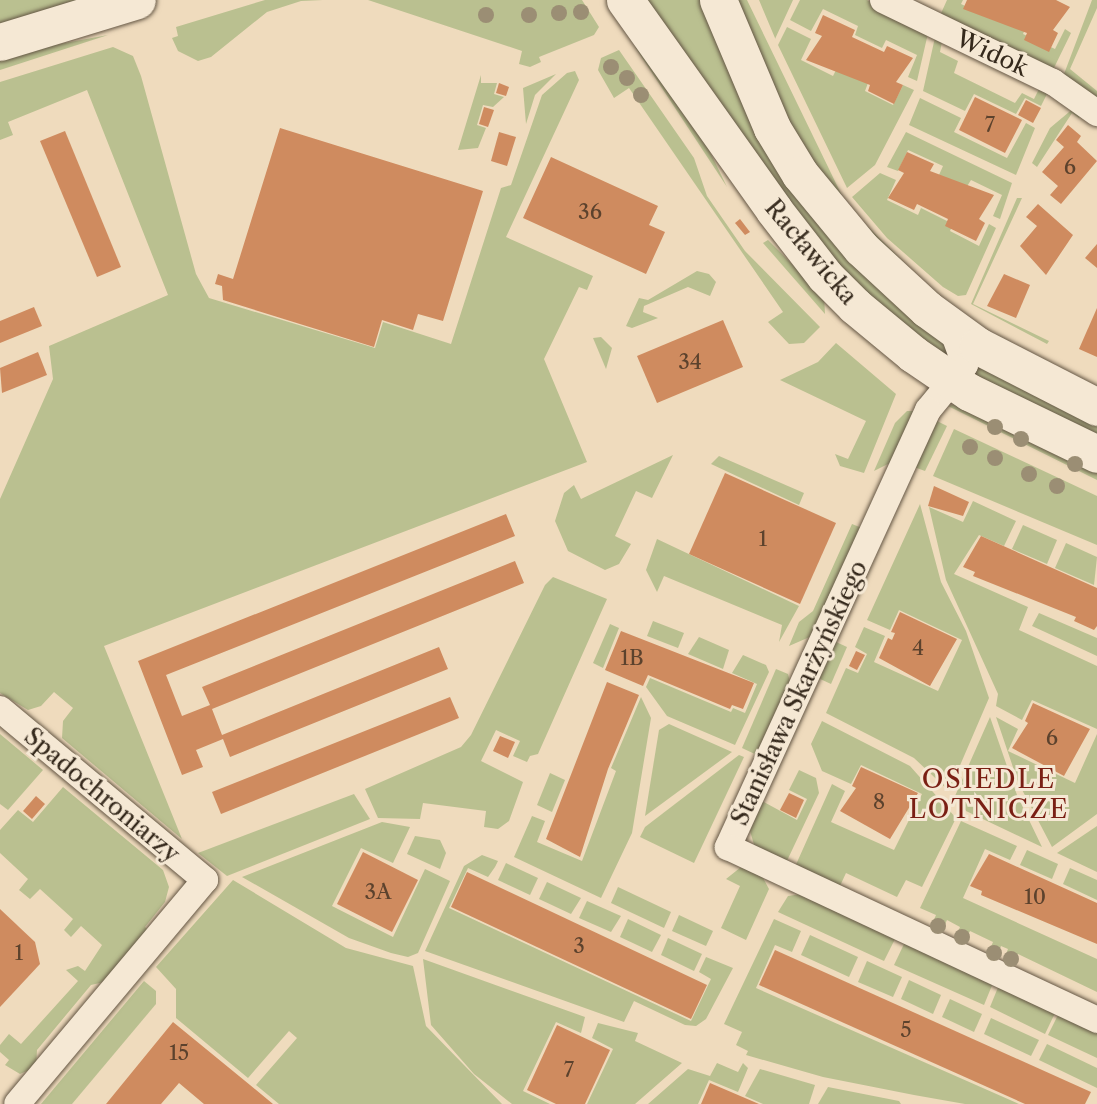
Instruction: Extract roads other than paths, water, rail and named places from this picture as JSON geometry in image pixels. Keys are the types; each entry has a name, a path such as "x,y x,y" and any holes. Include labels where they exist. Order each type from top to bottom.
{"street":[{"path":"0,42 137,0"},
{"name":"Racławicka","path":"625,0 825,276 880,329 950,380 1097,454"},
{"name":"Racławicka","path":"718,0 754,94 800,174 878,266 952,329 998,358 1097,407"},
{"name":"Widok","path":"883,0 1054,82 1097,113"},
{"name":"Stanisława Skarżyńskiego","path":"952,329 965,358 960,372 950,380 928,410 729,847 1097,1020"},
{"name":"Spadochroniarzy","path":"0,709 205,880 17,1104"}],"district":[{"name":"OSIEDLE LOTNICZE","path":"989,795"}]}
